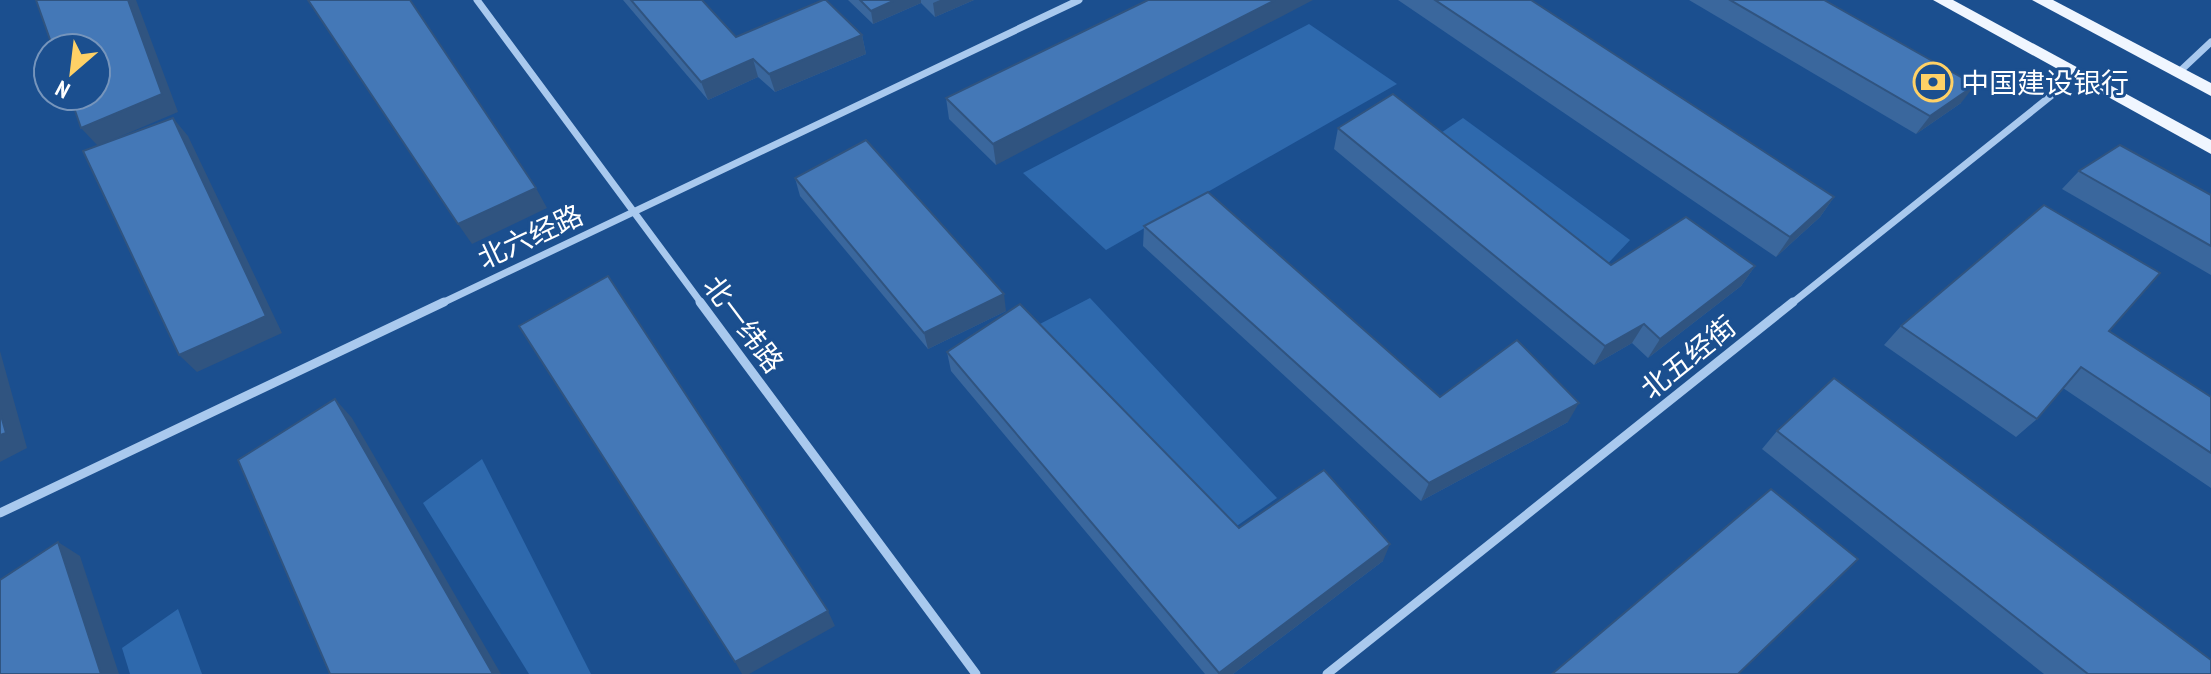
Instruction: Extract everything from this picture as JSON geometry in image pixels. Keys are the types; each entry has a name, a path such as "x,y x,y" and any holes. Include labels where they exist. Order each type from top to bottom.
{"main road":[{"path":"1941,0 2211,148"},
{"path":"2040,0 2211,90"}],"street":[{"name":"北一纬路","path":"477,0 976,674"},
{"name":"北六经路","path":"0,513 1079,0"},
{"path":"2178,73 2211,42"},
{"name":"北五经街","path":"1327,674 2077,75"}],"shaded area":[{"path":"1309,24 1397,84 1106,250 1023,173"},
{"path":"1463,118 1630,240 1598,274 1429,141"},
{"path":"1090,298 1277,498 1231,530 1036,326"},
{"path":"482,459 591,674 529,674 423,503"},
{"path":"178,609 202,674 130,674 122,648"}],"building":[{"path":"36,0 128,0 162,94 81,128 76,112 112,112 112,32 47,32"},
{"path":"308,0 410,0 536,188 458,224"},
{"path":"631,0 702,0 736,37 826,0 862,35 769,74 753,59 701,82"},
{"path":"860,0 895,0 871,11"},
{"path":"1148,0 1275,0 993,144 946,98"},
{"path":"1435,0 1531,0 1834,197 1790,237"},
{"path":"1730,0 1824,0 1975,85 1930,116"},
{"path":"1393,94 1611,265 1686,217 1755,266 1660,339 1644,324 1605,346 1338,128"},
{"path":"173,118 266,316 179,355 83,151"},
{"path":"866,140 1004,294 924,333 795,178"},
{"path":"2120,145 2211,195 2211,246 2079,171"},
{"path":"1208,192 1440,397 1517,340 1579,403 1429,483 1144,226"},
{"path":"2044,205 2160,273 2109,331 2211,397 2211,453 2081,367 2037,419 1901,326"},
{"path":"608,276 828,611 735,662 519,326"},
{"path":"1020,304 1239,528 1324,470 1390,544 1219,673 947,352"},
{"path":"1834,378 2211,660 2211,674 2088,674 1777,431"},
{"path":"335,399 493,674 330,674 238,460"},
{"path":"0,412 6,433 0,435"},
{"path":"1771,489 1858,559 1738,674 1552,674"},
{"path":"58,542 101,674 0,674 0,580"}],"place":[{"name":"中国建设银行","path":"1933,82"}]}
